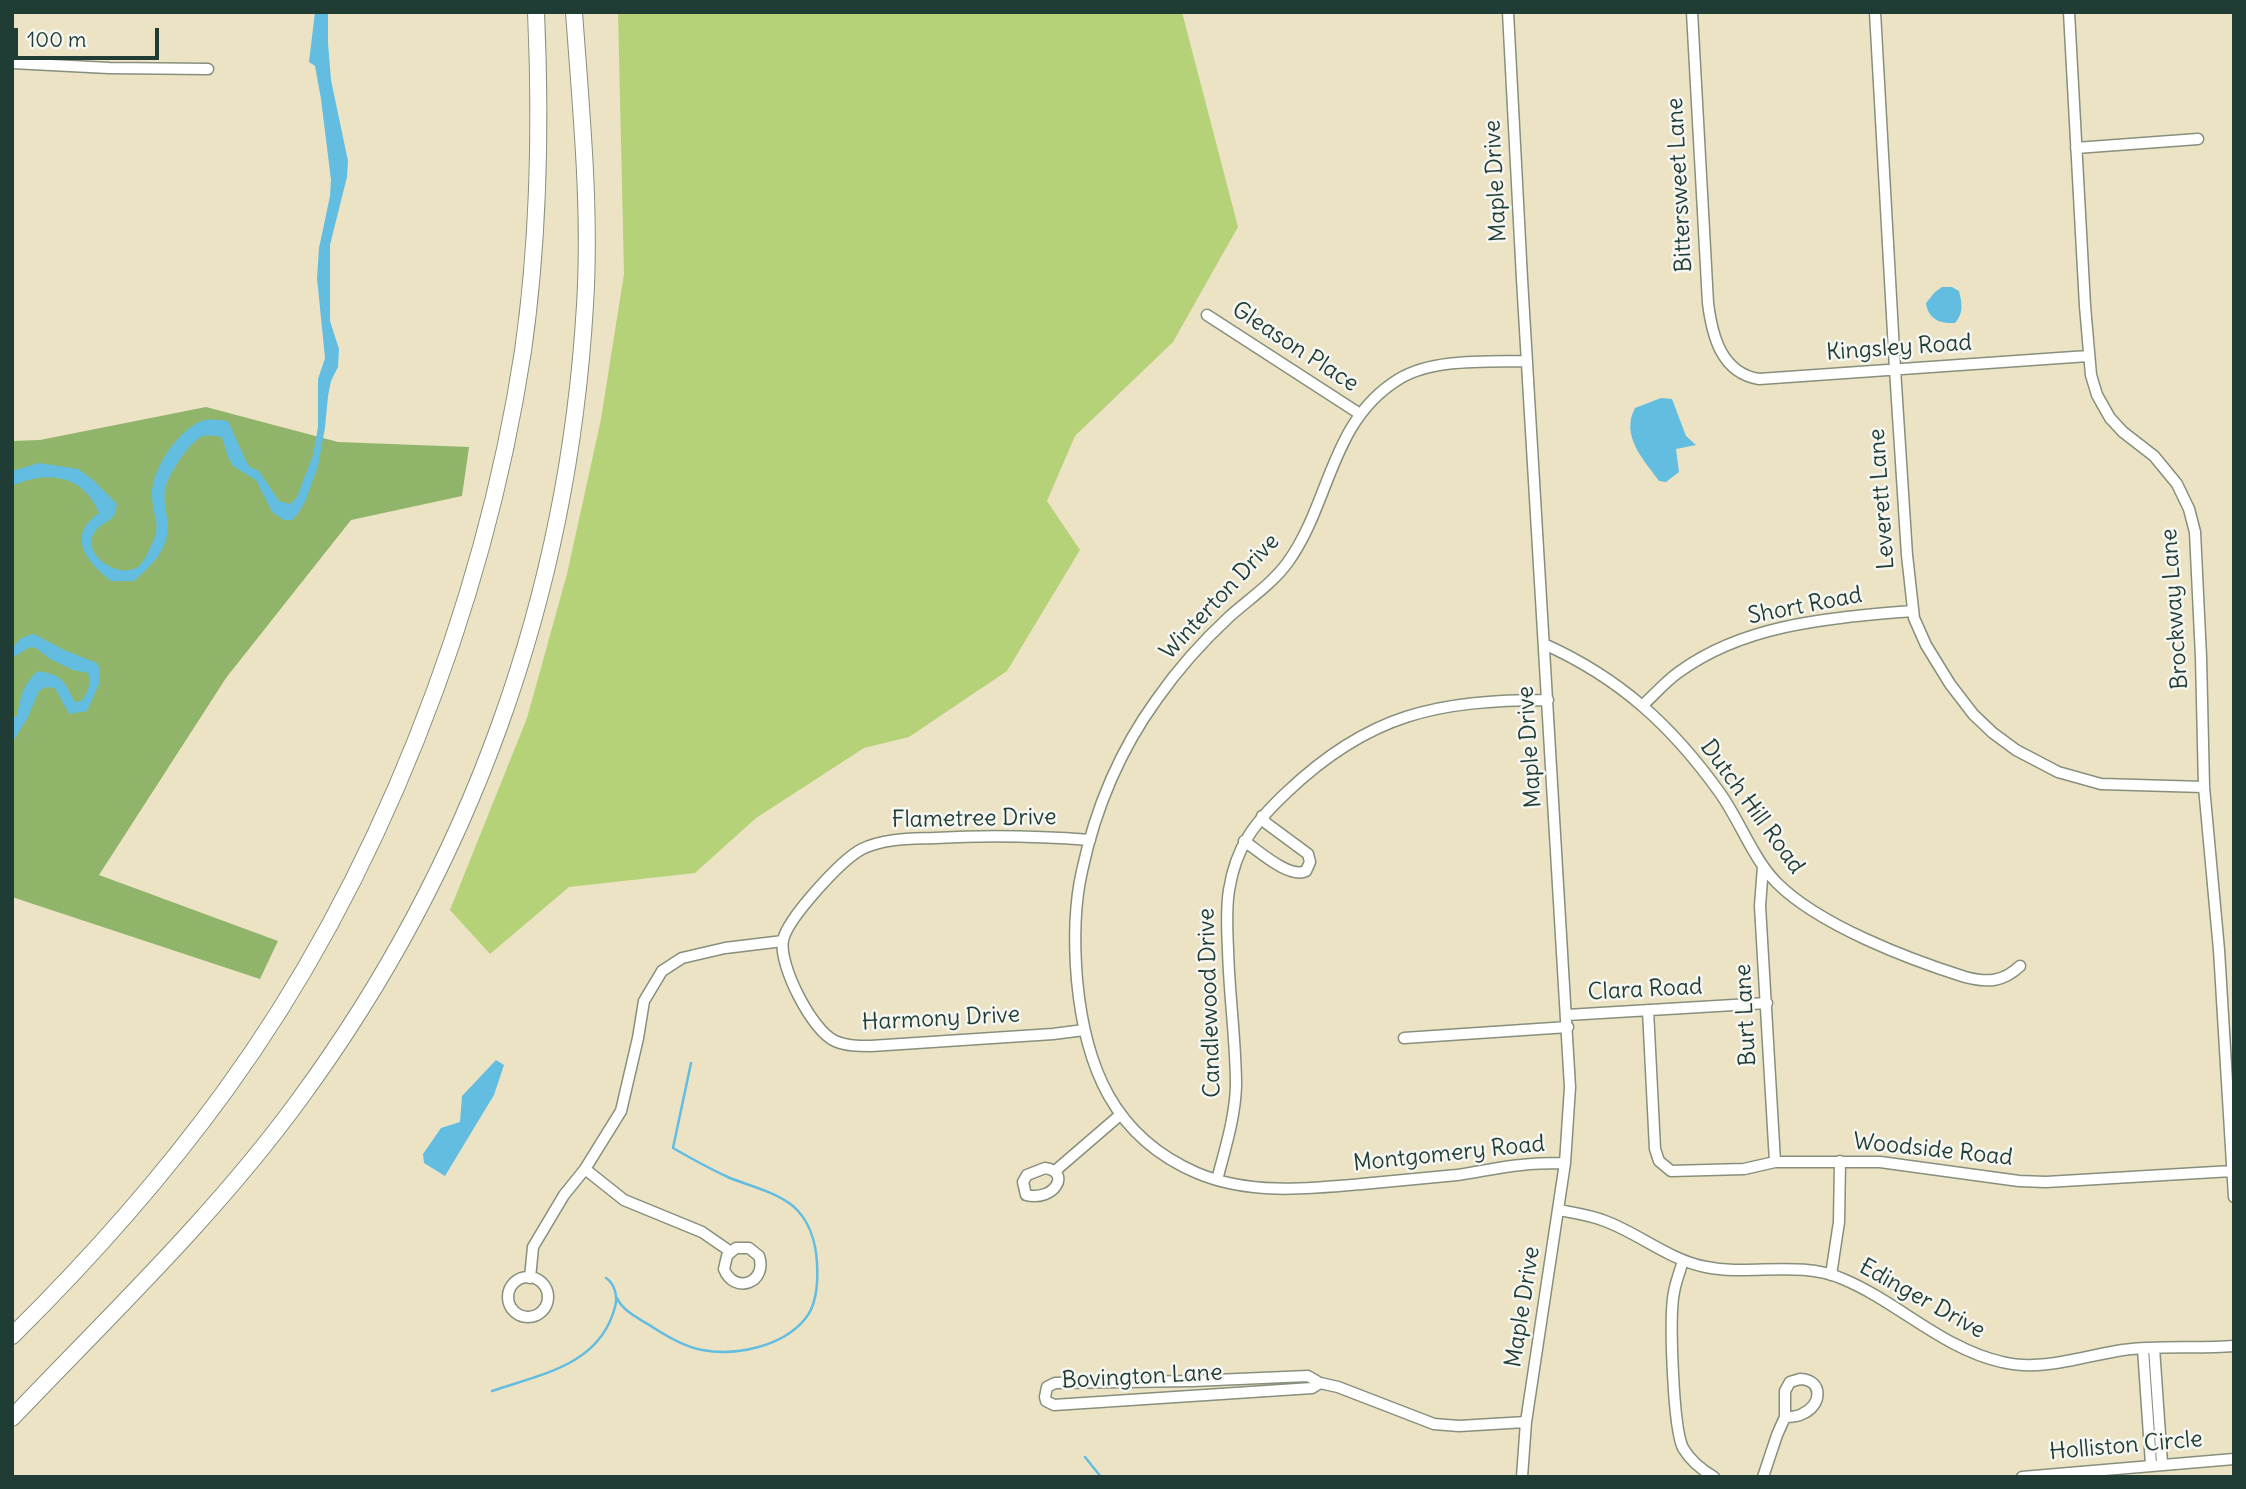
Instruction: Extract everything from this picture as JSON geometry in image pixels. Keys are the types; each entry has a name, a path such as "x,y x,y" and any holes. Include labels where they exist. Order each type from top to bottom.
{"highway":[{"path":"12,1336 64,1284 134,1206 225,1091 252,1051 313,952 360,863 386,811 425,715 460,615 487,525 523,350 534,243 539,134 536,12"},
{"path":"12,1418 232,1185 298,1103 351,1026 403,940 458,832 487,764 532,630 554,544 577,400 585,304 586,231 583,136 574,12"}],"street":[{"name":"Maple Drive","path":"1508,12 1570,1087 1565,1163 1527,1422 1522,1477"},
{"name":"Bittersweet Lane","path":"1692,12 1708,303 1712,333 1722,354"},
{"name":"Leverett Lane","path":"1875,12 1912,611 1926,645 1950,684 1973,714 2016,750 2058,772 2101,784 2204,787"},
{"name":"Brockway Lane","path":"2069,12 2088,356 2096,395 2110,418 2161,463 2177,484 2189,509 2194,533 2202,657 2204,787 2219,961 2234,1197"},
{"path":"12,63 208,69"},
{"path":"2077,148 2198,139"},
{"name":"Gleason Place","path":"1208,315 1360,414"},
{"name":"Kingsley Road","path":"1722,354 1743,374 1759,379 2088,356"},
{"name":"Winterton Drive","path":"1337,1186 1248,1187 1217,1180 1195,1172 1162,1153 1129,1126 1098,1075 1084,1030 1075,956 1076,909 1081,874 1110,779 1131,739 1156,699 1189,657 1287,564 1313,514 1345,437 1373,398 1409,373 1434,366 1527,361"},
{"name":"Short Road","path":"1643,705 1679,671 1737,641 1769,630 1824,619 1912,611"},
{"name":"Dutch Hill Road","path":"1544,644 1614,682 1643,705 1720,793 1763,866 1775,882 1793,897 1884,947 1931,966 1978,980 1999,980 2021,966"},
{"name":"Candlewood Drive","path":"1217,1180 1234,1111 1236,1085 1229,982 1228,904 1234,865 1244,841 1262,816 1301,779 1342,747 1381,725 1451,705 1548,700"},
{"path":"1244,841 1286,870 1298,874 1306,871 1310,862 1308,854 1266,823 1262,816"},
{"name":"Flametree Drive","path":"783,941 786,932 812,896 841,864 882,841 992,835 1090,840"},
{"name":"Burt Lane","path":"1763,866 1760,906 1775,1162"},
{"path":"530,1278 533,1247 564,1195 585,1169 621,1111 644,1001 662,971 682,958 725,948 783,941"},
{"name":"Harmony Drive","path":"783,941 783,960 810,1016 822,1032 834,1041 871,1046 1084,1030"},
{"name":"Clara Road","path":"1567,1015 1767,1003"},
{"name":"Woodside Road","path":"1648,1010 1655,1149 1659,1161 1671,1171 1744,1169 1775,1162 1880,1162 2019,1181 2039,1181 2232,1171"},
{"path":"1404,1038 1568,1027"},
{"path":"1055,1171 1120,1115"},
{"path":"1831,1275 1839,1222 1840,1161"},
{"name":"Montgomery Road","path":"1337,1186 1458,1174 1524,1164 1565,1163"},
{"path":"585,1169 624,1200 702,1232 731,1252"},
{"name":"Edinger Drive","path":"1559,1210 1606,1221 1683,1261 1723,1270 1801,1270 1843,1279 1952,1342 2003,1363 2057,1363 2123,1350 2149,1348 2200,1349 2234,1346"},
{"path":"1683,1261 1674,1293 1672,1317 1677,1424 1682,1446 1690,1458 1714,1477"},
{"path":"2149,1348 2156,1464"},
{"name":"Bovington Lane","path":"1320,1383 1312,1388 1054,1405 1046,1401 1045,1396 1047,1387 1055,1383 1308,1376 1320,1383 1338,1387 1434,1424 1459,1426 1527,1422"},
{"path":"1231,1379 1232,1392"},
{"path":"1763,1477 1785,1417"},
{"name":"Holliston Circle","path":"2022,1477 2234,1459"}],"green space":[{"path":"618,12 1182,12 1238,227 1173,342 1075,436 1047,501 1080,550 1007,671 909,737 864,748 756,818 695,873 569,887 490,954 450,910 527,718 567,574 601,419 624,274"},
{"path":"206,407 338,442 469,447 462,496 351,520 226,678 99,875 278,941 260,979 12,897 12,441 40,440"}],"water":[{"path":"315,12 328,12 331,80 348,161 347,177 330,245 330,321 339,349 338,367 331,381 318,466 305,502 297,515 292,520 284,520 272,512 256,480 233,466 222,437 201,437 185,453 167,484 164,497 168,529 159,554 134,581 111,581 94,565 83,548 83,531 99,513 84,490 74,483 51,477 12,486 12,471 39,463 78,469 93,480 117,504 114,516 94,533 91,542 93,550 106,564 125,570 134,569 146,556 157,527 152,502 153,483 168,451 193,425 209,420 228,421 250,467 259,471 279,501 290,504 297,497 313,455 318,427 318,379 325,358 317,278 319,248 331,180 315,66 309,62"},
{"path":"1942,287 1952,287 1959,291 1962,308 1955,323 1944,323 1932,317 1927,308 1926,303"},
{"path":"1661,398 1672,399 1686,436 1696,445 1676,449 1679,472 1666,482 1659,481 1641,456 1630,428 1635,408"},
{"path":"34,634 97,663 100,670 99,684 87,711 69,714 55,688 46,687 39,691 27,719 12,743 12,718 17,716 21,696 38,671 62,680 75,702 81,701 88,688 88,673 73,670 50,659 36,648 30,647 12,658 13,649 18,642"},
{"path":"496,1060 504,1065 494,1095 445,1176 424,1163 423,1154 441,1128 460,1122 462,1096"}],"waterway":[{"path":"617,1298 628,1312 671,1338 696,1349 715,1352 743,1350 771,1343 795,1329 809,1313 814,1300 817,1277 815,1247 811,1232 799,1212 779,1197 723,1175 673,1148 691,1063"},
{"path":"492,1391 549,1372 583,1355 607,1327 616,1303 614,1287 606,1278"},
{"path":"1085,1457 1101,1477"}]}
